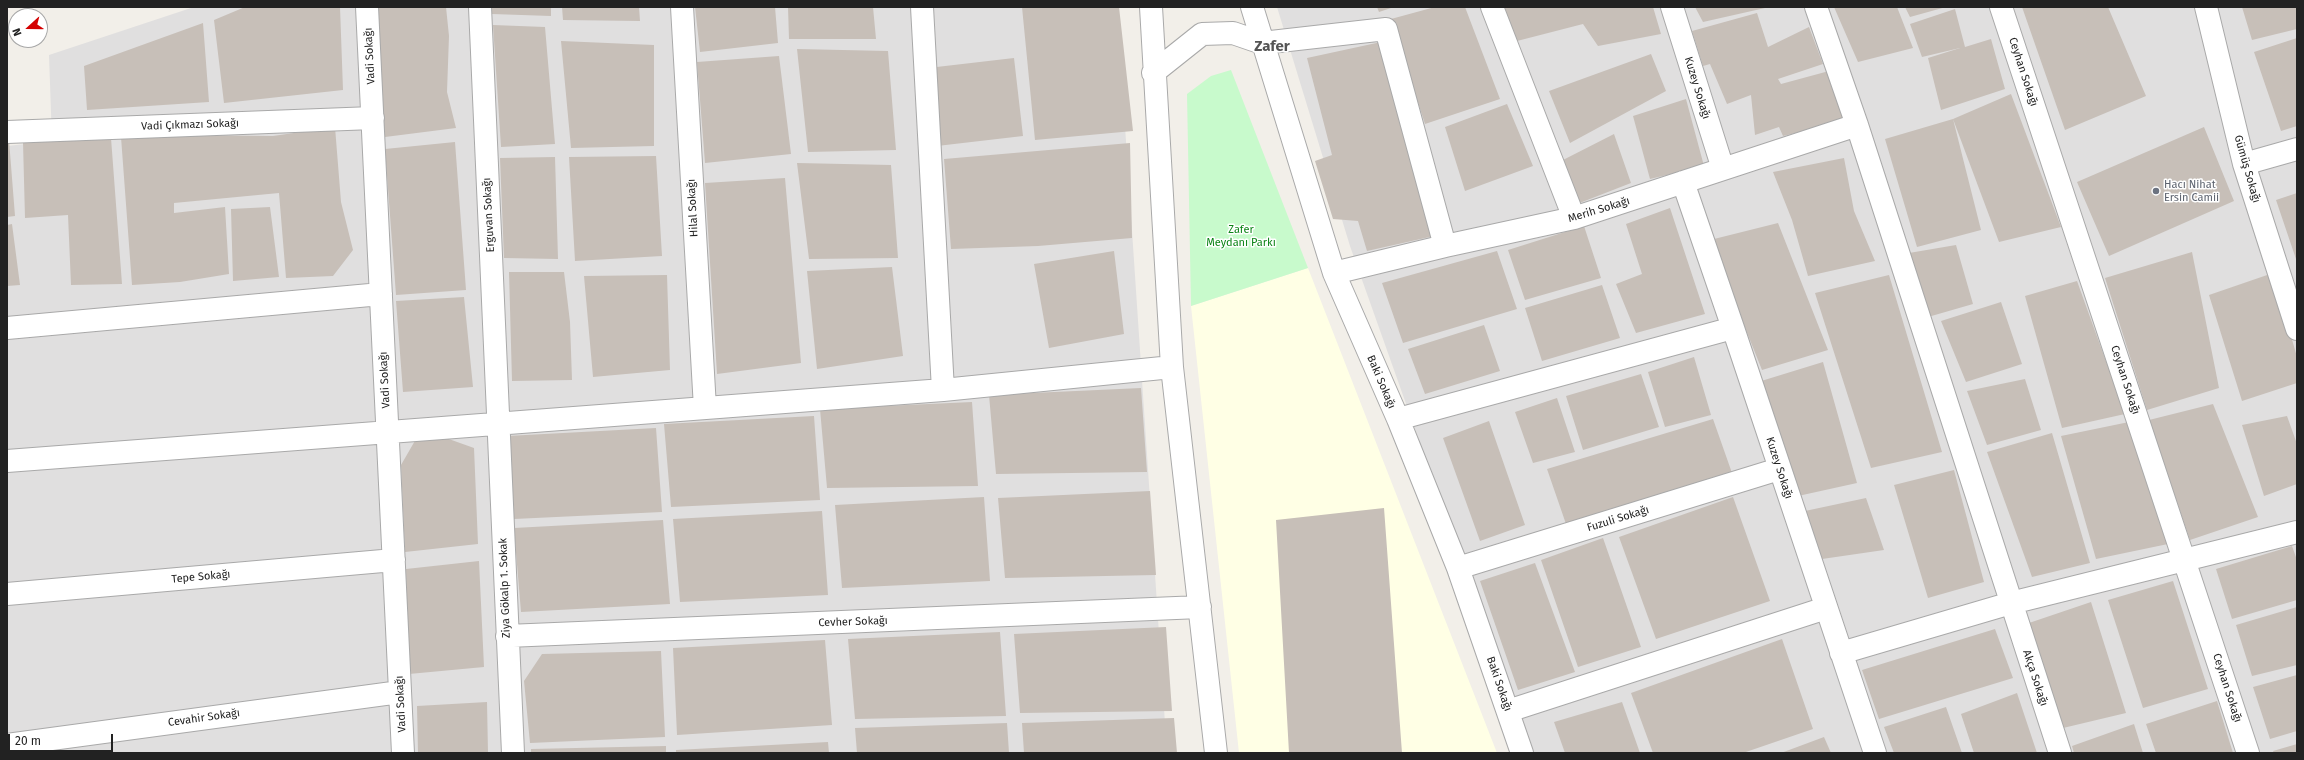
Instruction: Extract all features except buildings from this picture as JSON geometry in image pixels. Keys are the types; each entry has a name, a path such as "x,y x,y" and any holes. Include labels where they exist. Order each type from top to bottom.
{"street":[{"name":"Vadi Sokağı","path":"367,7 403,753"},
{"name":"Erguvan Sokağı","path":"480,7 499,424"},
{"name":"Hilal Sokağı","path":"682,7 705,408"},
{"path":"922,7 943,390"},
{"path":"1151,7 1153,73 1172,367 1216,753"},
{"name":"Baki Sokağı","path":"1252,7 1334,273 1398,419 1458,568 1522,753"},
{"path":"1492,7 1574,218"},
{"name":"Kuzey Sokağı","path":"1672,7 1723,170"},
{"name":"Akça Sokağı","path":"1816,7 1857,125 2060,753"},
{"name":"Ceyhan Sokağı","path":"2001,7 2248,753"},
{"name":"Gümüş Sokağı","path":"2206,7 2244,164 2297,329"},
{"path":"1153,73 1202,34 1233,33 1262,43 1386,29 1444,246"},
{"name":"Vadi Çıkmazı Sokağı","path":"7,132 373,118"},
{"name":"Merih Sokağı","path":"1334,273 1444,246 1574,218 1857,125"},
{"path":"2244,164 2297,149"},
{"name":"Kuzey Sokağı","path":"1683,182 1875,753"},
{"path":"7,328 381,294"},
{"path":"1398,419 1733,328"},
{"path":"7,461 943,390 1172,367"},
{"name":"Ziya Gökalp 1. Sokak","path":"499,424 513,753"},
{"name":"Fuzuli Sokağı","path":"1458,568 1779,469"},
{"path":"1841,652 2011,602 2297,532"},
{"name":"Tepe Sokağı","path":"7,594 394,560"},
{"name":"Cevher Sokağı","path":"507,636 1200,607"},
{"path":"1508,710 1826,608"},
{"name":"Cevahir Sokağı","path":"7,745 400,692"}],"shaded area":[{"path":"194,7 1117,7 1167,753 7,753 7,146 52,141 49,55"},
{"path":"1277,7 2297,7 2297,753 1530,753 1350,246"},
{"path":"1308,268 1497,753 1239,753 1191,306"}],"green space":[{"name":"Zafer Meydanı Parkı","path":"1231,70 1308,268 1191,306 1187,94 1211,76"}],"place":[{"name":"Hacı Nihat Ersin Camii","path":"2156,191"}],"district":[{"name":"Zafer","path":"1272,47"}]}
